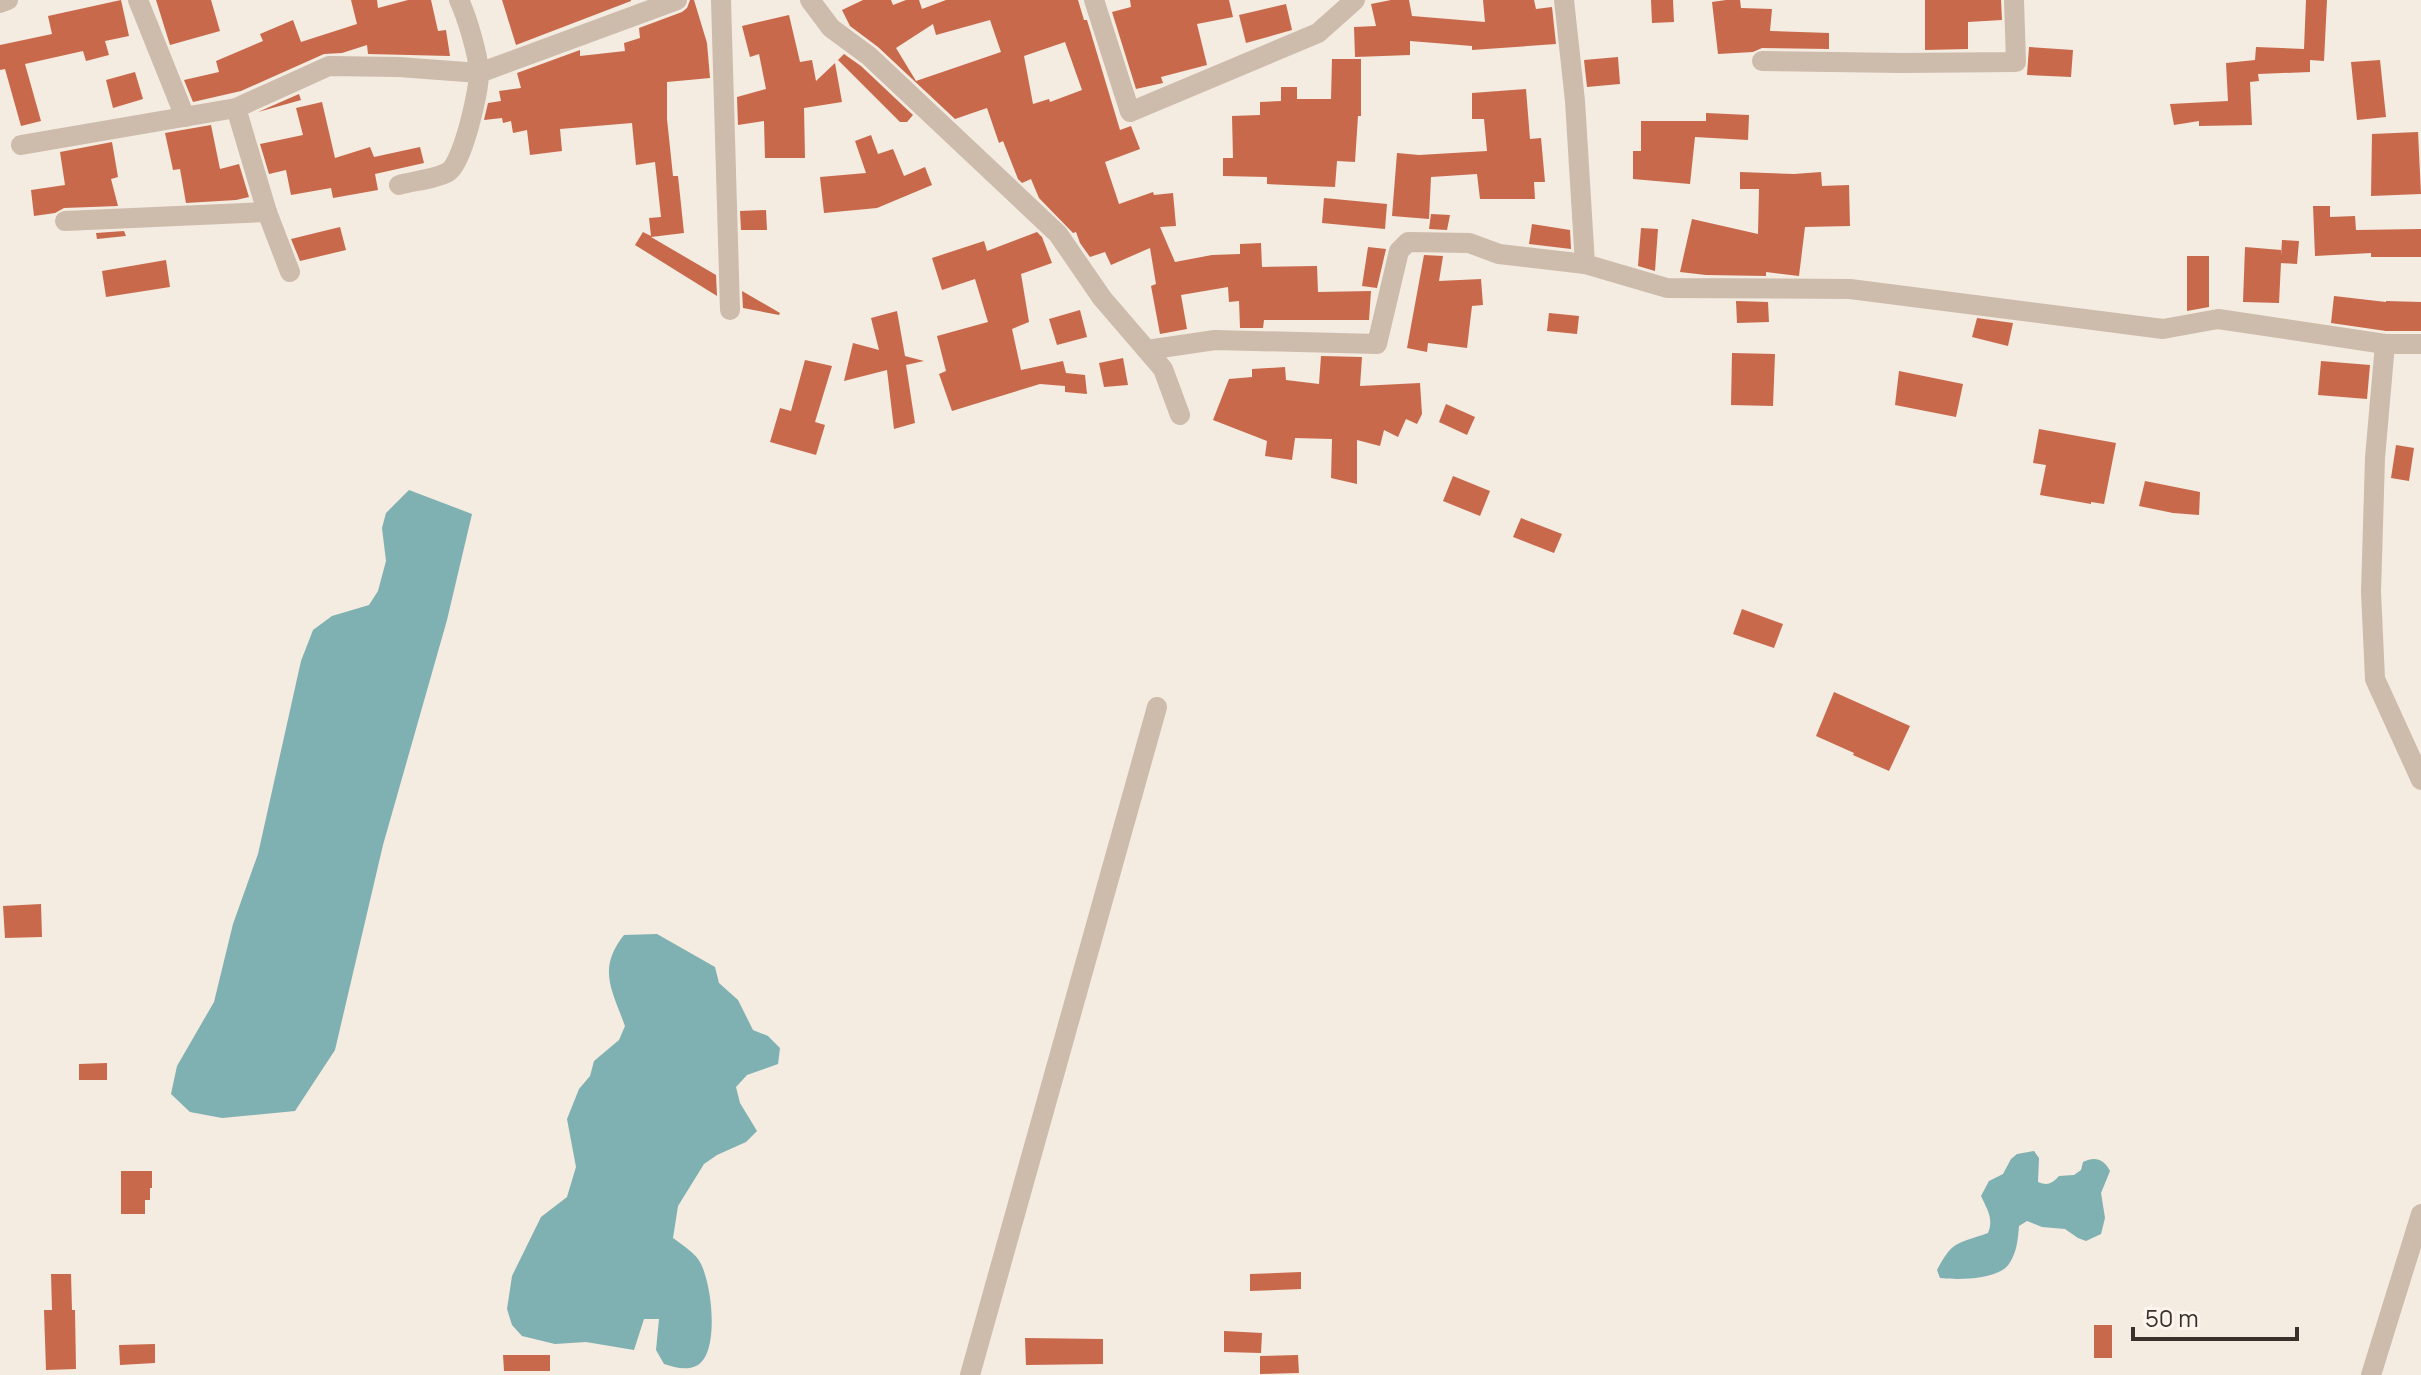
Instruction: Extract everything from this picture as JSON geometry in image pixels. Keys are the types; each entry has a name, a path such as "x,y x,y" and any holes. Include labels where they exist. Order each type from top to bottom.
{"street":[{"path":"0,3 8,0"},
{"path":"138,0 185,117"},
{"path":"399,185 448,172 457,163 465,144 479,73 468,23 459,0"},
{"path":"21,145 236,108 329,66 479,73 677,0"},
{"path":"721,0 730,310"},
{"path":"810,0 831,28 869,56 1058,234 1102,298 1163,369 1180,415"},
{"path":"1094,0 1130,112 1318,33 1355,0"},
{"path":"1564,0 1575,101 1585,264"},
{"path":"1762,61 2016,62 2014,0"},
{"path":"236,108 267,212 290,272"},
{"path":"65,221 267,212"},
{"path":"1147,350 1215,340 1377,344 1399,251 1408,242 1469,243 1499,254 1585,264 1667,288 1850,289 2163,329 2218,319 2385,344 2421,344"},
{"path":"2385,344 2375,458 2371,577 2375,679 2421,780"},
{"path":"970,1375 1157,707"},
{"path":"2371,1375 2421,1214"}],"water":[{"path":"409,490 472,514 447,620 383,845 335,1050 295,1111 222,1118 190,1112 171,1094 177,1066 214,1002 233,924 258,854 301,661 313,630 332,616 369,605 378,591 386,561 382,528 386,513"},
{"path":"657,934 715,967 719,983 738,1000 753,1030 768,1036 780,1048 778,1064 747,1075 736,1087 740,1103 757,1131 746,1142 704,1164 678,1206 673,1238 696,1256 703,1269 712,1316 709,1347 704,1359 688,1368 664,1364 656,1350 659,1319 644,1319 634,1350 586,1342 555,1344 522,1336 512,1325 507,1309 512,1276 541,1217 567,1197 576,1167 567,1119 579,1089 590,1076 594,1061 619,1040 625,1026 612,990 611,958 624,935"},
{"path":"2034,1151 2039,1158 2038,1182 2044,1184 2059,1176 2074,1175 2087,1160 2099,1160 2108,1167 2110,1171 2101,1193 2105,1218 2101,1234 2086,1241 2065,1229 2042,1227 2027,1221 2019,1226 2014,1255 2004,1269 1977,1278 1940,1278 1937,1270 1952,1248 1988,1233 1990,1219 1981,1196 1989,1181 2003,1174 2017,1154"}],"building":[{"path":"121,0 129,36 105,41 109,55 86,61 83,51 25,64 41,121 21,126 5,69 0,70 0,45 52,34 48,16"},
{"path":"156,0 211,0 220,31 170,45"},
{"path":"351,0 377,0 378,8 408,0 431,0 438,31 446,30 450,56 368,54 367,45 342,53 324,54 241,91 193,102 184,80 219,72 216,61 263,41 260,34 293,20 301,42 357,24"},
{"path":"502,0 631,0 631,1 516,45"},
{"path":"690,0 694,0 707,43 710,78 667,82 673,176 678,176 684,233 651,237 716,275 717,296 635,245 643,232 651,236 649,218 661,217 655,162 636,165 632,123 560,129 562,151 530,155 527,130 513,133 511,121 503,123 502,118 484,120 488,103 501,101 499,91 521,88 517,73 580,50 580,56 625,51 624,43 640,38 639,28 682,12"},
{"path":"863,0 891,0 893,5 906,0 919,0 922,9 946,0 1078,0 1084,20 1087,20 1120,130 1131,126 1140,149 1105,162 1119,204 1153,192 1154,195 1173,193 1176,226 1160,227 1175,262 1212,255 1240,254 1240,244 1261,243 1262,267 1317,266 1318,292 1371,291 1369,320 1264,320 1263,328 1240,328 1239,301 1229,302 1228,287 1181,295 1187,329 1160,334 1151,286 1156,284 1150,248 1111,265 1105,252 1090,257 1076,232 1073,233 1039,198 1031,179 1022,183 1018,179 1003,141 999,143 987,108 955,119 878,47 850,26 842,10","holes":["990,20 1001,52 916,81 896,48 933,24 936,35","1065,42 1082,90 1050,102 1049,99 1033,104 1024,56"]},
{"path":"1130,0 1229,0 1233,17 1197,24 1207,65 1161,77 1163,83 1136,89 1112,12 1131,7"},
{"path":"1409,0 1412,16 1485,22 1483,0 1534,0 1536,9 1552,7 1556,44 1472,50 1472,46 1410,41 1410,55 1355,57 1354,27 1376,26 1371,4"},
{"path":"1651,0 1673,0 1674,22 1652,23"},
{"path":"1740,0 1741,8 1772,9 1770,31 1829,33 1829,49 1762,48 1753,52 1718,54 1712,2"},
{"path":"1925,0 2001,0 2002,20 1968,22 1968,49 1925,50"},
{"path":"2306,0 2327,0 2324,61 2310,60 2310,72 2258,74 2259,81 2250,82 2252,125 2199,126 2199,121 2174,125 2170,104 2228,101 2226,63 2255,60 2256,47 2304,49"},
{"path":"1286,4 1292,30 1246,43 1239,15"},
{"path":"789,15 800,62 812,60 816,81 835,63 842,102 804,108 805,158 765,158 764,121 738,125 737,97 766,89 759,54 750,57 742,26"},
{"path":"2029,47 2073,50 2071,77 2027,75"},
{"path":"844,54 913,115 907,122 900,122 838,60"},
{"path":"1618,57 1620,84 1587,87 1584,60"},
{"path":"1332,59 1361,59 1361,116 1358,116 1355,162 1337,161 1335,187 1267,184 1267,177 1223,176 1223,158 1233,158 1232,116 1260,115 1260,102 1281,101 1281,87 1297,87 1297,99 1331,99"},
{"path":"2380,60 2386,117 2357,120 2351,62"},
{"path":"135,72 143,99 113,108 106,80"},
{"path":"1526,89 1530,139 1541,138 1545,182 1534,182 1535,199 1480,199 1477,174 1431,177 1429,219 1392,216 1397,153 1419,155 1487,151 1484,119 1472,119 1472,93"},
{"path":"299,94 301,100 258,112"},
{"path":"322,102 335,158 370,147 374,157 420,147 424,163 375,174 378,190 333,198 331,188 291,195 286,170 269,174 260,144 303,135 296,108"},
{"path":"1706,113 1749,115 1748,140 1695,137 1690,184 1633,179 1633,151 1641,151 1641,121 1706,121"},
{"path":"211,125 220,169 239,164 249,197 186,203 180,169 173,170 165,133"},
{"path":"2418,132 2421,194 2371,196 2372,134"},
{"path":"871,135 878,154 893,149 904,176 925,167 932,185 877,208 824,213 820,177 866,173 855,141"},
{"path":"112,142 118,177 111,179 118,206 64,208 55,213 34,216 31,190 65,185 60,152"},
{"path":"1740,172 1821,172 1822,186 1849,185 1850,226 1805,227 1799,276 1766,272 1766,276 1680,272 1692,219 1758,234 1759,189 1740,189"},
{"path":"1324,198 1387,204 1385,229 1322,223"},
{"path":"2313,206 2330,206 2330,217 2355,216 2356,230 2421,229 2421,257 2371,257 2371,253 2315,256"},
{"path":"766,210 767,230 741,230 740,211"},
{"path":"1431,214 1450,215 1447,230 1429,229"},
{"path":"1532,224 1570,230 1571,249 1529,244"},
{"path":"340,227 346,250 300,261 291,239"},
{"path":"1641,228 1658,229 1655,271 1638,266"},
{"path":"124,231 126,236 97,239 96,233"},
{"path":"1037,232 1052,263 1021,274 1029,322 1012,329 1021,370 1063,361 1066,373 1085,375 1087,394 1065,392 1065,386 1040,384 952,411 939,374 946,371 937,336 988,322 975,279 942,290 932,258 984,241 987,251"},
{"path":"2282,240 2299,241 2297,264 2281,263 2279,303 2243,302 2245,247 2281,250 2281,256"},
{"path":"1368,247 1386,249 1377,288 1362,286"},
{"path":"1424,255 1443,256 1439,281 1481,279 1483,305 1472,306 1467,348 1428,343 1427,352 1407,348"},
{"path":"2187,256 2209,256 2209,307 2187,311"},
{"path":"166,260 170,287 106,297 102,271"},
{"path":"742,291 780,313 779,315 743,308"},
{"path":"2334,296 2386,302 2421,302 2421,331 2386,331 2331,323"},
{"path":"1736,301 1768,302 1769,322 1737,323"},
{"path":"1080,310 1087,337 1057,345 1049,319"},
{"path":"897,311 905,356 924,361 906,365 915,423 894,429 887,370 844,381 853,343 879,350 871,318"},
{"path":"1549,313 1579,316 1577,334 1547,331"},
{"path":"1977,318 2013,323 2008,346 1972,337"},
{"path":"1732,353 1775,354 1773,406 1731,405"},
{"path":"1321,356 1362,357 1360,386 1420,383 1422,414 1417,424 1406,419 1398,437 1384,430 1380,446 1357,440 1357,484 1331,478 1332,439 1295,438 1292,460 1265,456 1267,441 1213,420 1229,379 1252,377 1252,369 1285,367 1286,380 1319,384"},
{"path":"1123,358 1128,385 1104,387 1099,363"},
{"path":"805,360 832,366 815,422 825,425 816,455 770,442 780,408 791,411"},
{"path":"2321,361 2370,365 2367,399 2318,395"},
{"path":"1899,371 1963,384 1956,417 1895,405"},
{"path":"1446,404 1475,417 1467,435 1439,422"},
{"path":"2039,429 2116,443 2104,504 2040,495 2046,465 2033,463"},
{"path":"2396,445 2414,448 2409,481 2391,478"},
{"path":"1453,476 1490,491 1480,516 1443,501"},
{"path":"2145,481 2200,492 2199,515 2139,506"},
{"path":"1521,518 1562,534 1554,553 1513,537"},
{"path":"1742,609 1783,624 1774,648 1733,634"},
{"path":"1834,692 1910,726 1889,771 1816,736"},
{"path":"41,904 42,937 5,938 3,906"},
{"path":"107,1063 107,1080 79,1080 79,1064"},
{"path":"121,1171 152,1171 152,1188 150,1200 145,1200 145,1214 121,1214"},
{"path":"1301,1272 1301,1289 1250,1291 1250,1274"},
{"path":"51,1274 71,1274 76,1369 46,1370 44,1310 52,1310"},
{"path":"2094,1325 2112,1325 2112,1358 2094,1358"},
{"path":"1224,1331 1262,1333 1261,1353 1224,1352"},
{"path":"1025,1338 1103,1339 1103,1364 1026,1365"},
{"path":"155,1344 155,1363 120,1365 119,1345"},
{"path":"503,1355 550,1355 550,1371 504,1371"},
{"path":"1298,1355 1299,1373 1260,1374 1260,1356"}]}
